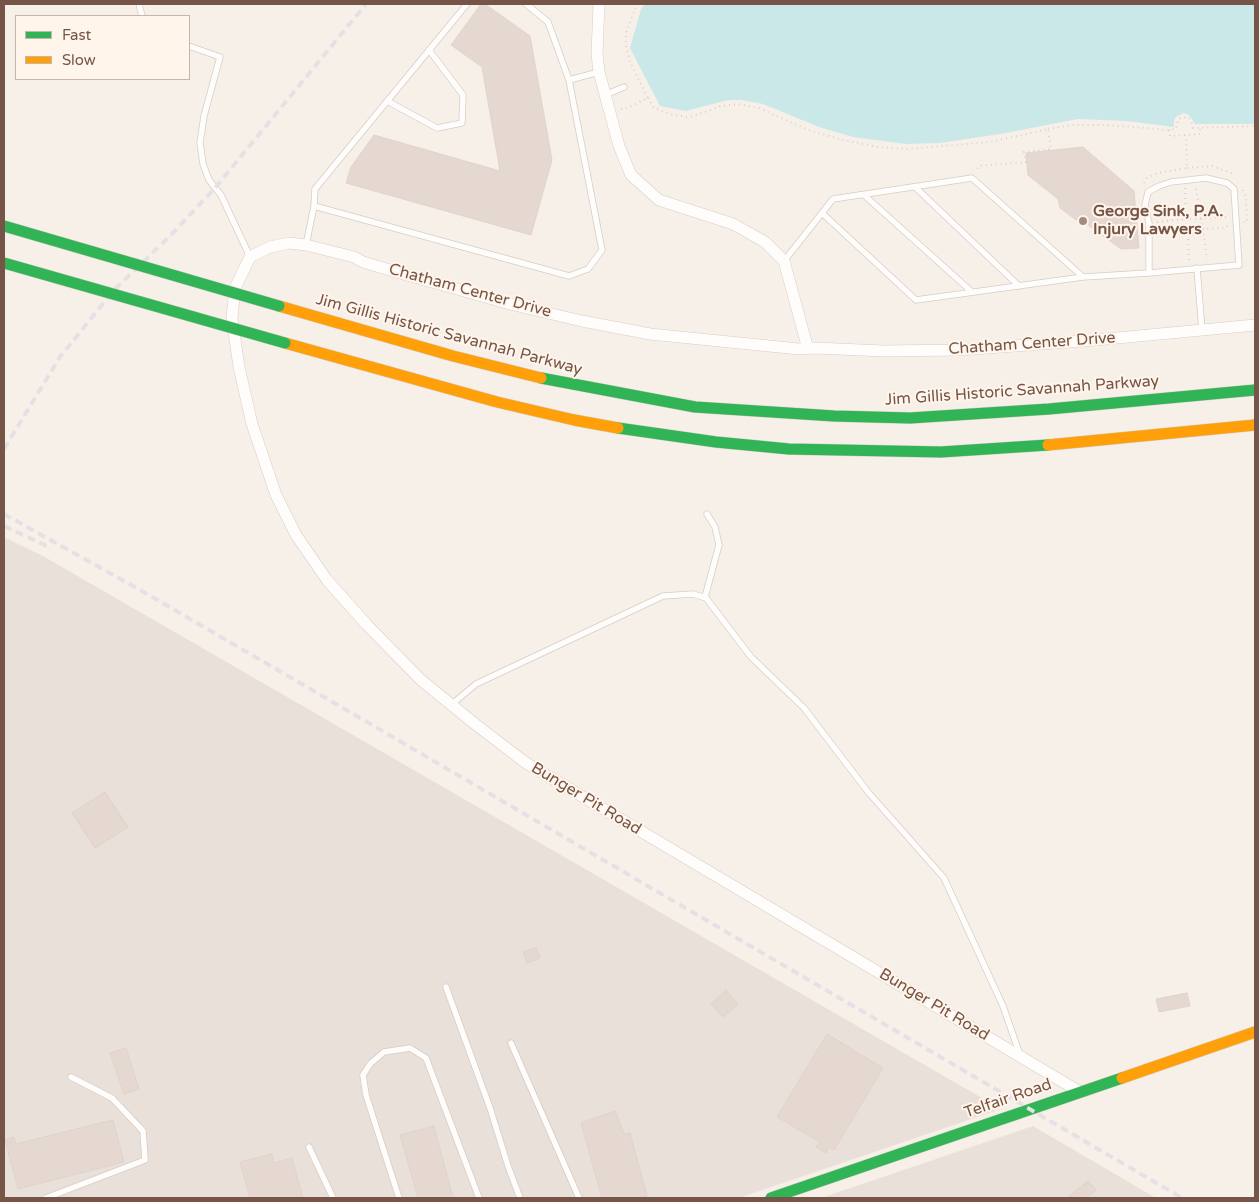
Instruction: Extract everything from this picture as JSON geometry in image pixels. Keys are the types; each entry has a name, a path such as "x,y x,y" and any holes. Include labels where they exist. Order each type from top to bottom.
{"main road":[{"name":"Jim Gillis Historic Savannah Parkway","path":"4,226 452,356 578,386 695,407 834,416 910,418 1049,409 1255,390"},
{"path":"4,263 497,402 574,420 638,432 789,449 940,452 1064,444 1255,425"},
{"name":"Telfair Road","path":"771,1198 1255,1032"}],"street":[{"path":"599,4 597,54 599,72 609,93 618,146 631,175 659,200 733,224 765,242 784,261 808,349"},
{"name":"Chatham Center Drive","path":"250,257 270,247 290,243 306,244 514,305 582,321 650,334 799,349 884,352 959,350 1255,325"},
{"name":"Bunger Pit Road","path":"250,257 235,288 232,318 252,424 260,453 276,495 296,535 327,580 367,625 421,680 526,763 1080,1092"}],"lane":[{"path":"306,244 314,206 315,189 467,4"},
{"path":"314,206 569,276 588,269 602,250 570,80 548,22 526,4"},
{"path":"190,46 220,57 204,116 200,143 203,164 209,180 221,195 250,257"},
{"path":"387,101 437,128 462,123 463,96 429,50"},
{"path":"570,80 599,72"},
{"path":"609,93 624,87"},
{"path":"784,261 834,199 972,178 1082,277"},
{"path":"822,213 916,300 1082,277 1150,273 1239,265 1234,189 1227,183 1206,178 1159,186 1148,192 1145,205 1149,222 1150,273"},
{"path":"915,187 1019,286"},
{"path":"864,195 972,292"},
{"path":"1197,268 1202,330"},
{"path":"705,598 719,545 715,527 707,514"},
{"path":"452,705 476,684 663,596 693,594 705,598 751,657 804,708 868,792 944,878 1003,1006 1021,1057"},
{"path":"446,987 520,1198"},
{"path":"511,1043 579,1198"},
{"path":"399,1198 366,1095 363,1075 370,1064 384,1052 410,1048 426,1058 479,1198"},
{"path":"46,1198 145,1160 143,1131 112,1098 71,1077"},
{"path":"308,1147 333,1198"}],"path":[{"path":"637,4 626,33 626,46 630,62 654,108 670,114 686,117 694,116 721,106 738,104 759,108 808,130 843,140 878,147 907,149 990,142 1048,128 1072,125 1126,126 1169,130 1176,128 1178,120 1182,117 1189,118 1192,121 1193,128 1255,126"},
{"path":"609,93 622,109 648,98"},
{"path":"972,178 979,166 1026,162 1024,152 1051,149 1048,128"},
{"path":"1169,130 1170,136 1186,135 1200,134 1200,128"},
{"path":"1186,135 1187,168"},
{"path":"1143,184 1147,178 1158,173 1194,167 1212,166 1235,177"},
{"path":"1194,167 1194,179 1208,267"},
{"path":"1182,169 1186,219 1185,230 1188,234 1190,269"},
{"path":"1149,222 1200,217 1236,219 1247,222 1246,197 1243,189"},
{"path":"1188,234 1197,235 1203,229 1226,228 1229,223 1236,219 1247,216"},
{"path":"1149,234 1185,230"}],"shaded area":[{"path":"4,537 43,556 1001,1109 739,1198 4,1198"},
{"path":"1033,1126 1156,1198 821,1198"}],"water":[{"path":"645,4 1255,4 1255,124 1195,124 1189,115 1184,113 1176,117 1174,127 1126,121 1078,119 940,143 906,144 853,137 819,127 763,104 742,100 728,100 686,111 660,106 630,48 641,9"}],"building":[{"path":"481,4 485,4 530,36 552,160 531,235 346,183 351,167 374,135 500,171 482,67 451,45"},
{"path":"1083,147 1134,191 1139,248 1121,249 1088,225 1083,225 1060,208 1058,199 1028,175 1026,153"},
{"path":"105,792 128,827 95,848 72,813"},
{"path":"536,948 540,958 527,963 523,952"},
{"path":"726,990 738,1004 723,1017 711,1004"},
{"path":"1187,993 1190,1006 1159,1012 1156,999"},
{"path":"827,1034 883,1068 834,1150 829,1147 826,1153 816,1147 820,1142 777,1117"},
{"path":"126,1048 139,1089 124,1094 110,1053"},
{"path":"615,1111 624,1134 630,1133 647,1196 638,1198 602,1198 581,1123"},
{"path":"113,1120 124,1162 18,1189 5,1140 14,1137 16,1144"},
{"path":"434,1126 453,1198 418,1198 400,1135"},
{"path":"272,1154 274,1163 292,1158 303,1198 250,1198 240,1162"},
{"path":"1088,1181 1096,1190 1086,1198 1067,1198"}],"railway":[{"path":"4,449 60,357 114,290 169,237 215,188 366,4"},
{"path":"4,514 142,591 1182,1198"},
{"path":"4,526 51,548"}],"traffic: fast":[{"path":"4,226 279,306"},
{"path":"4,263 285,343"},
{"path":"541,378 695,407 834,416 910,418 1049,409 1255,390"},
{"path":"618,428 716,442 789,449 941,452 1048,445"},
{"path":"771,1198 1122,1078"}],"traffic: slow":[{"path":"279,306 453,356 541,378"},
{"path":"285,343 497,402 618,428"},
{"path":"1048,445 1255,425"},
{"path":"1122,1078 1255,1032"}],"place":[{"name":"George Sink, P.A. Injury Lawyers","path":"1083,221"}]}
